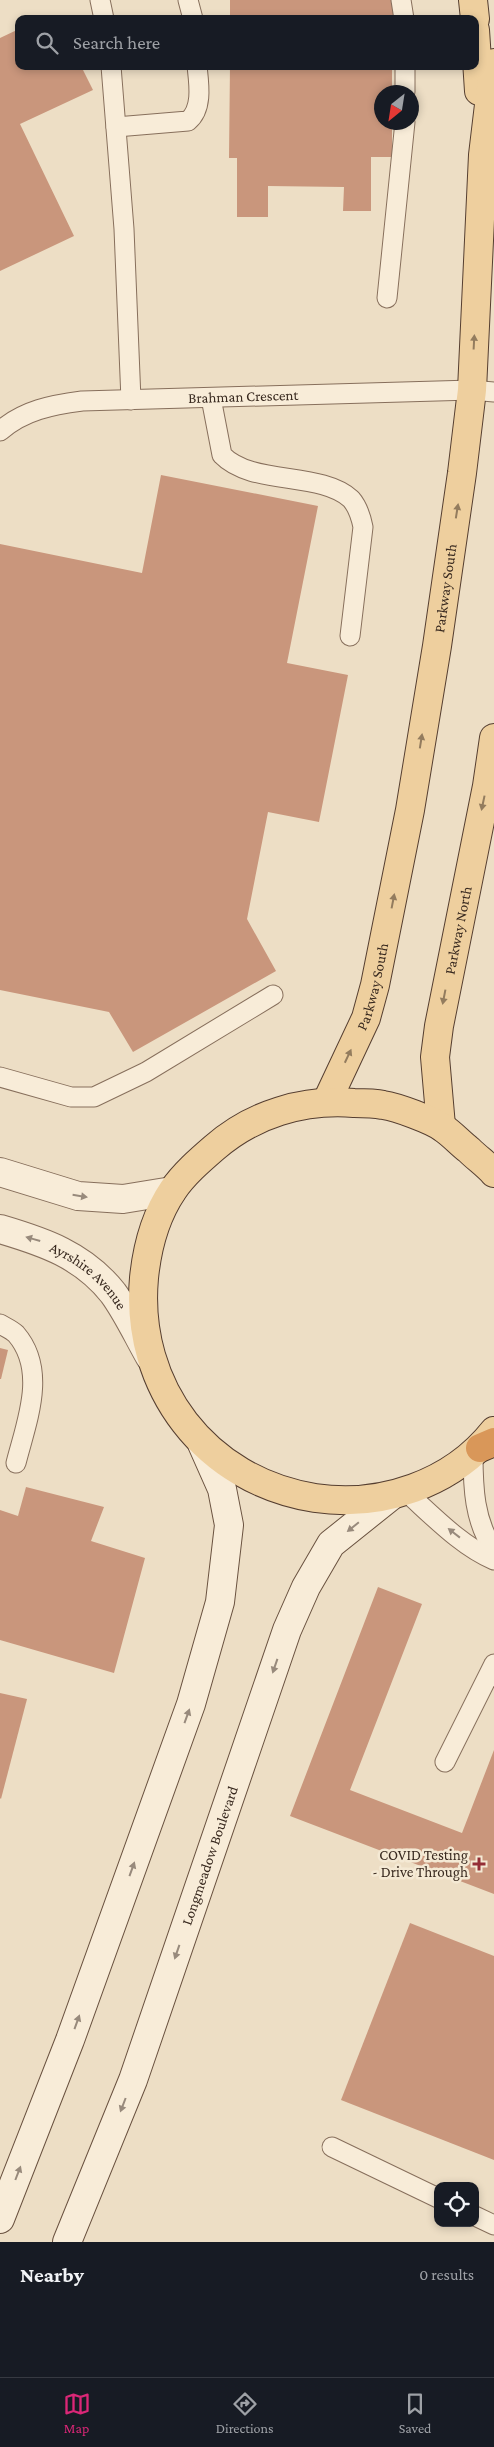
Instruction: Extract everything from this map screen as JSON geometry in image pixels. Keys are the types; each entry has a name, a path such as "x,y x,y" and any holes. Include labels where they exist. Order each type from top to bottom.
{"main road":[{"path":"473,0 474,15"},
{"name":"Parkway South","path":"328,1101 366,1018 388,929 437,646 462,473 483,391 483,155 494,63"},
{"path":"478,70 483,155"},
{"name":"Parkway North","path":"441,1126 435,1057 438,1026 487,786 494,738"},
{"path":"0,2218 70,2040 188,1713 220,1602 229,1525 222,1489 202,1444 170,1404 150,1357 142,1306 146,1256 157,1223 172,1191 193,1166 232,1133 277,1111 328,1101 386,1105 441,1126 493,1172"},
{"path":"0,1172 78,1196 123,1199 172,1191"},
{"name":"Ayrshire Avenue","path":"0,1229 45,1242 86,1265 113,1293 150,1357"},
{"path":"202,1444 243,1474 290,1494 340,1502 398,1493 439,1478 485,1444"},
{"name":"Longmeadow Boulevard","path":"67,2242 133,2080 287,1630 306,1587 331,1544 398,1493"}],"lane":[{"path":"100,0 103,15"},
{"path":"188,0 192,15"},
{"path":"401,0 403,15"},
{"path":"111,70 124,229 131,400"},
{"path":"116,127 188,121 196,115 198,104 197,70"},
{"path":"405,70 405,85"},
{"path":"387,298 404,130"},
{"name":"Brahman Crescent","path":"0,431 33,410 82,401 483,391"},
{"path":"211,398 222,455 227,461 253,472 317,485 342,493 352,500 359,512 363,527 350,636"},
{"path":"0,1077 43,1091 71,1097 94,1096 146,1072 272,995"},
{"path":"0,1324 16,1333 30,1358 34,1388 16,1464"},
{"path":"485,1444 473,1496 483,1530 494,1550"},
{"path":"398,1493 483,1555 494,1560"},
{"path":"445,1762 494,1664"},
{"path":"332,2147 434,2196"},
{"path":"479,2218 494,2225"}],"building":[{"path":"230,0 393,0 393,15 230,15"},
{"path":"15,31 15,70 83,70 93,90 20,124 74,236 0,271 0,38"},
{"path":"230,70 392,70 392,85 374,85 374,130 392,130 392,157 371,157 371,211 343,211 344,187 268,186 268,217 237,217 237,158 229,158"},
{"path":"161,475 318,506 287,663 348,675 319,822 268,812 247,919 276,971 133,1052 109,1012 0,990 0,544 142,573"},
{"path":"0,1348 8,1350 1,1379 0,1379"},
{"path":"26,1487 104,1507 91,1541 145,1558 114,1673 0,1640 0,1510 18,1516"},
{"path":"378,1587 422,1604 350,1790 462,1833 494,1750 494,1894 290,1816"},
{"path":"0,1693 27,1699 1,1799 0,1798"},
{"path":"410,1923 494,1956 494,2160 341,2100"}],"place":[{"name":"COVID Testing - Drive Through","path":"479,1864"}]}
